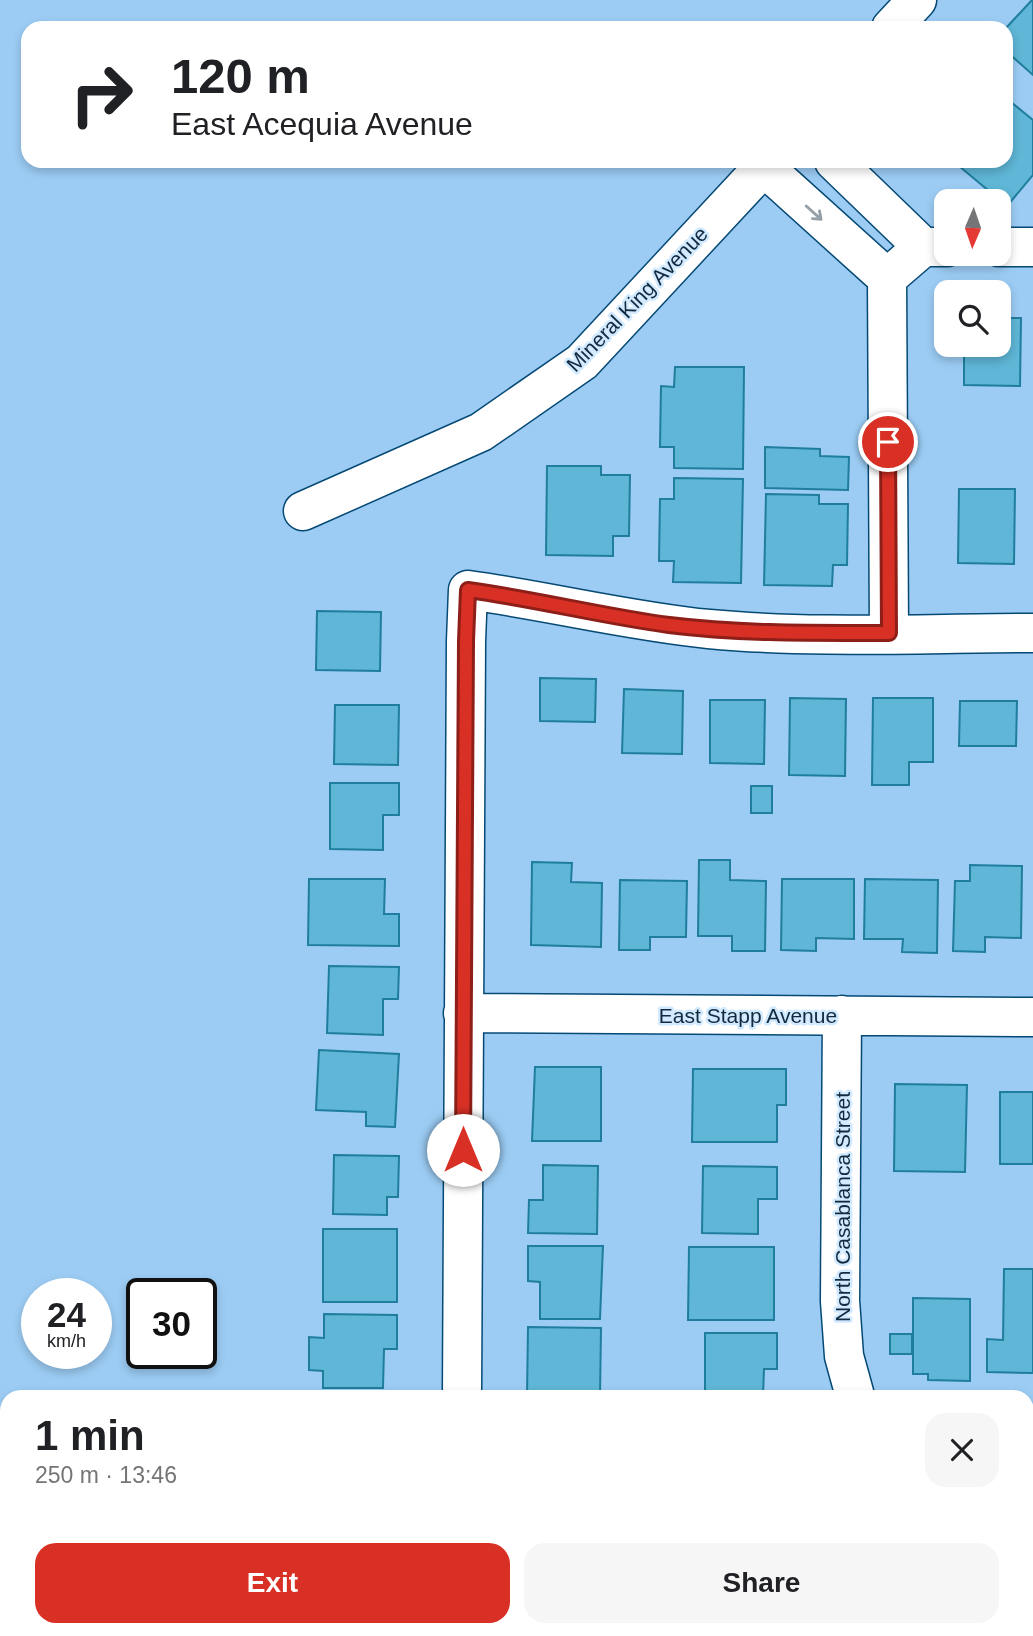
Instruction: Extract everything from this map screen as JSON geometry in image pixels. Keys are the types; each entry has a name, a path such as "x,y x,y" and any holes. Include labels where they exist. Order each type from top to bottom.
{"street":[{"path":"898,21 917,0"},
{"name":"Mineral King Avenue","path":"303,511 481,432 582,362 762,168"},
{"path":"772,168 915,259"},
{"path":"840,168 915,259 889,633"},
{"path":"1012,247 1033,247"},
{"path":"461,1390 468,590 530,598 668,625 794,634 1033,633"},
{"name":"East Stapp Avenue","path":"463,1013 1033,1017"},
{"name":"North Casablanca Street","path":"842,1015 840,1301 845,1356 854,1390"}],"building":[{"path":"1033,0 1033,75 1013,57 1012,21"},
{"path":"1013,104 1033,120 1033,175 1012,200 1012,189 987,189 961,168 1013,168"},
{"path":"1011,318 1021,318 1020,386 964,385 964,357 1011,357"},
{"path":"675,367 744,367 743,469 674,468 674,447 660,447 661,386 674,387"},
{"path":"765,447 820,449 820,456 849,457 848,490 765,488"},
{"path":"547,466 601,466 601,475 630,475 629,536 613,536 613,556 546,555"},
{"path":"674,478 743,479 741,583 673,582 674,561 659,561 660,499 674,499"},
{"path":"959,489 1015,489 1014,564 958,563"},
{"path":"766,494 819,495 819,504 848,504 847,565 833,565 832,586 764,585"},
{"path":"317,611 381,612 380,671 316,670"},
{"path":"540,678 596,679 595,722 540,721"},
{"path":"624,689 683,691 682,754 622,753"},
{"path":"790,698 846,699 845,776 789,775"},
{"path":"873,698 933,698 933,762 909,762 909,785 872,785"},
{"path":"710,700 765,700 764,764 710,763"},
{"path":"960,701 1017,701 1016,746 959,746"},
{"path":"335,705 399,705 398,765 334,764"},
{"path":"330,783 399,783 399,815 383,815 383,850 330,849"},
{"path":"751,786 772,786 772,813 751,813"},
{"path":"699,860 730,860 730,880 766,881 765,951 732,951 732,936 698,936"},
{"path":"532,862 572,863 571,882 602,883 601,947 531,945"},
{"path":"970,865 1022,866 1021,938 985,937 985,952 953,951 955,881 970,881"},
{"path":"309,879 385,879 384,914 399,914 399,946 308,945"},
{"path":"782,879 854,879 854,939 816,938 816,951 781,950"},
{"path":"865,879 938,880 937,953 902,952 903,939 864,939"},
{"path":"620,880 687,881 686,937 650,937 650,950 619,950"},
{"path":"329,966 399,967 398,999 383,999 383,1035 327,1033"},
{"path":"319,1050 399,1054 395,1127 366,1126 366,1112 316,1110"},
{"path":"535,1067 601,1067 601,1141 532,1141"},
{"path":"693,1069 786,1069 786,1105 777,1105 777,1142 692,1142"},
{"path":"895,1084 967,1085 965,1172 894,1171"},
{"path":"1000,1092 1033,1092 1033,1164 1000,1164"},
{"path":"334,1155 399,1156 398,1197 387,1197 387,1215 333,1214"},
{"path":"543,1165 598,1166 597,1234 528,1233 529,1200 543,1200"},
{"path":"703,1166 777,1167 777,1199 758,1199 758,1234 702,1233"},
{"path":"323,1229 397,1229 397,1302 323,1302"},
{"path":"528,1246 603,1246 600,1319 540,1319 540,1282 528,1281"},
{"path":"689,1247 774,1247 774,1320 688,1320"},
{"path":"1004,1269 1033,1269 1033,1373 987,1372 987,1339 1003,1340"},
{"path":"913,1298 970,1299 970,1381 928,1380 928,1374 913,1374"},
{"path":"324,1314 397,1315 397,1349 384,1349 383,1388 323,1388 323,1371 309,1370 309,1337 324,1338"},
{"path":"528,1327 601,1328 600,1390 527,1390"},
{"path":"705,1333 777,1333 777,1369 764,1369 763,1390 705,1390"},
{"path":"890,1334 912,1334 912,1354 890,1354"}],"route":[{"path":"463,1150 468,590 530,598 668,625 794,634 889,633 888,442"}]}
